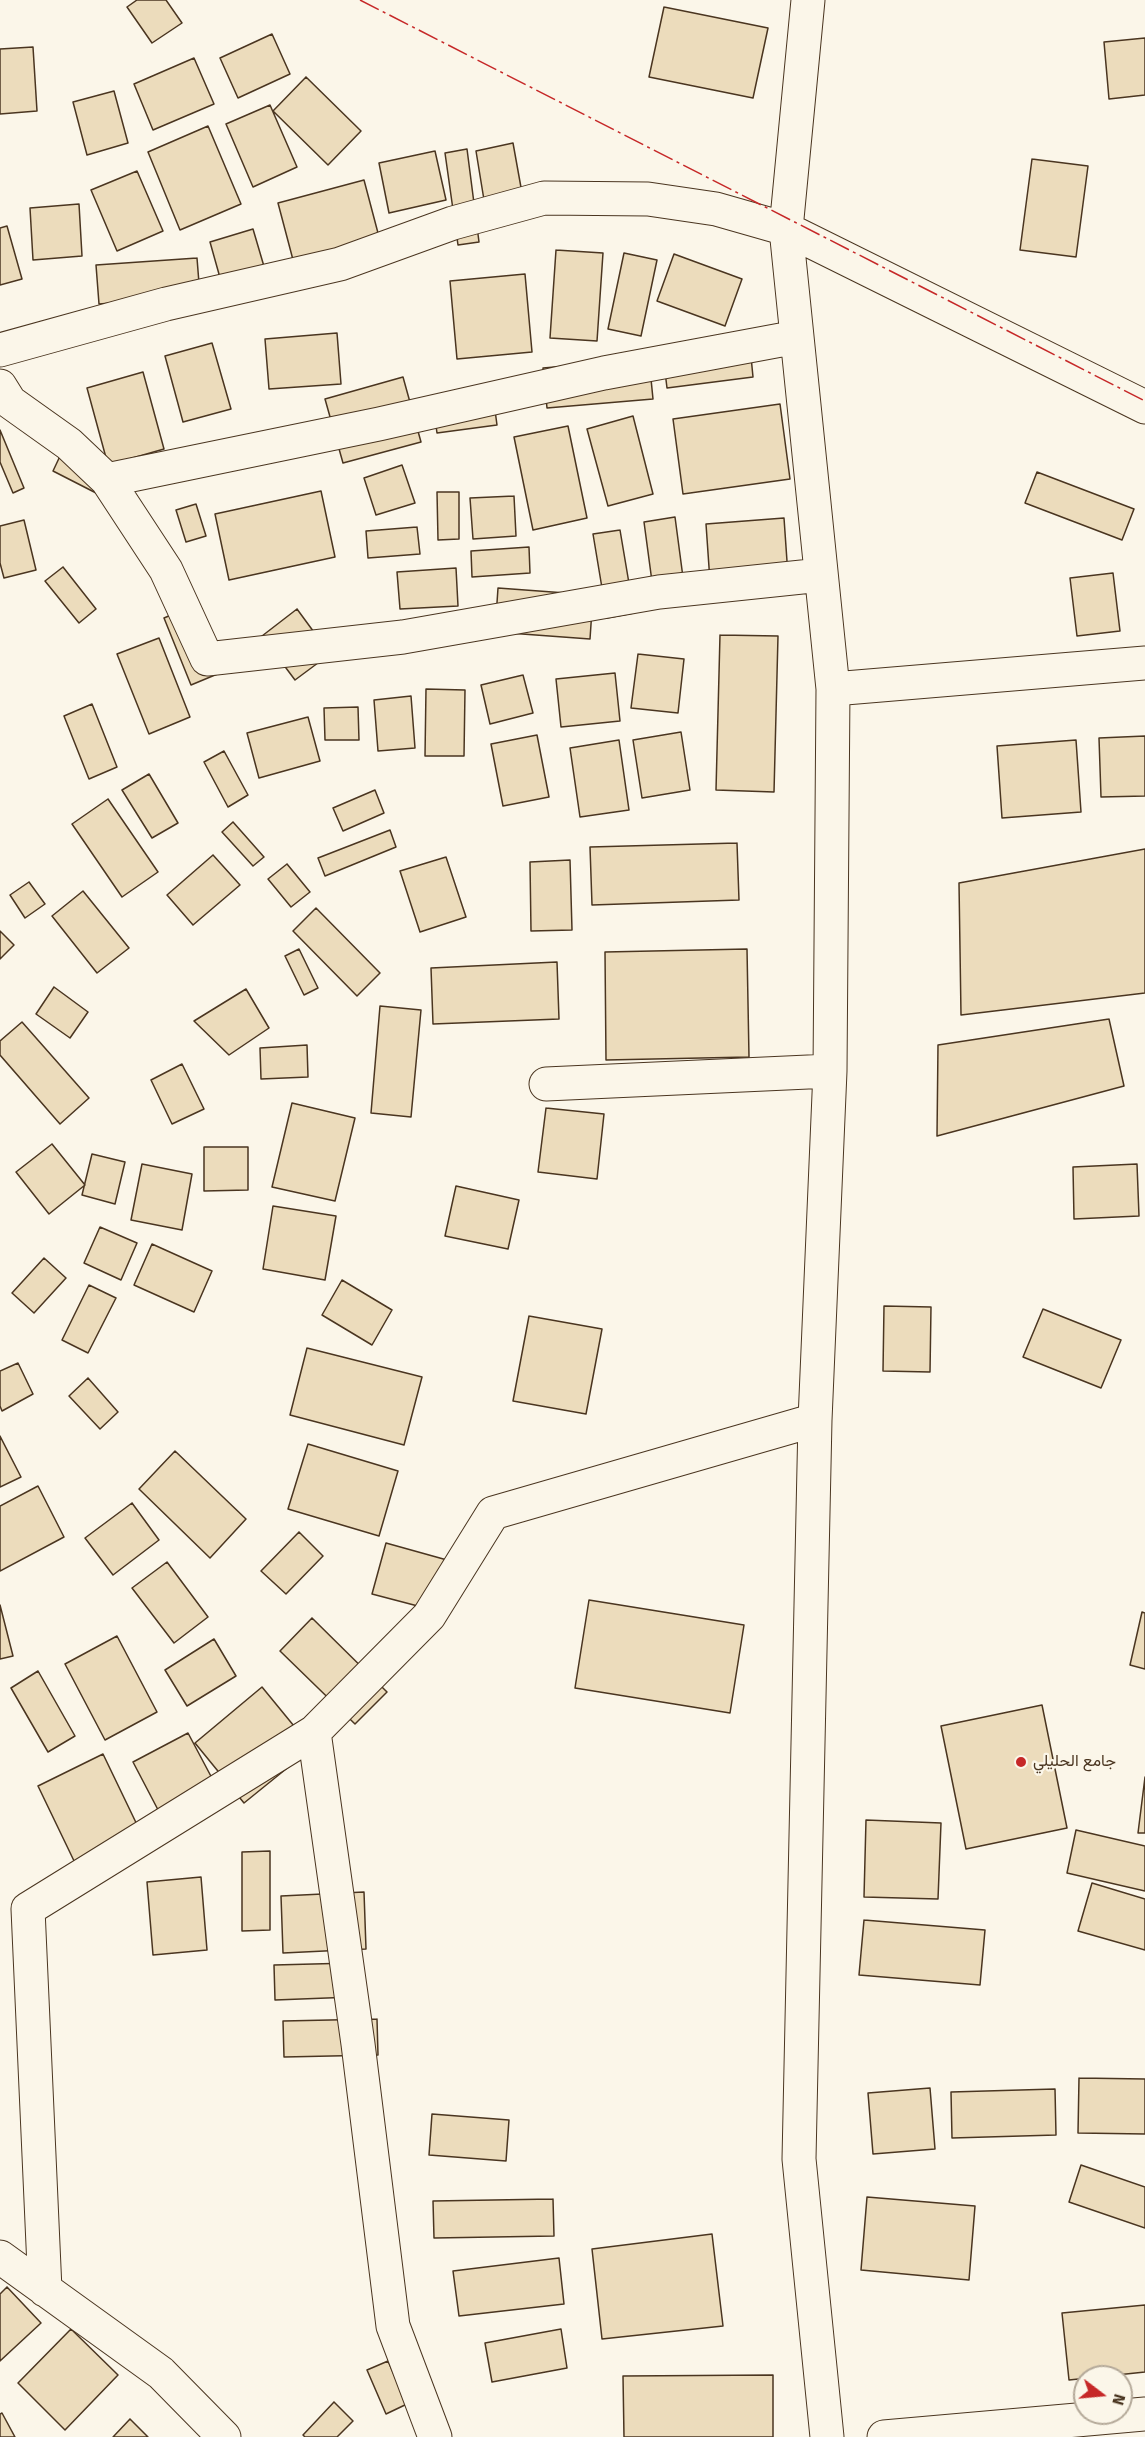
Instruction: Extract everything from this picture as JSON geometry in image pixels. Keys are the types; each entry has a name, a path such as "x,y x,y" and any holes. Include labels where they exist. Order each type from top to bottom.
{"street":[{"path":"808,0 786,229 833,689 830,1071 815,1420 799,2158 827,2437"},
{"path":"0,350 166,304 340,264 453,223 544,198 659,201 716,208 786,229 1145,407"},
{"path":"107,480 390,422 604,373 797,337"},
{"path":"0,386 10,402 69,444 107,480 166,570 207,659 403,637 659,592 821,575"},
{"path":"833,689 1145,663"},
{"path":"546,1083 830,1071"},
{"path":"45,2290 28,1909 314,1732 429,1616 494,1513 815,1420"},
{"path":"314,1732 358,2044 393,2326 435,2437"},
{"path":"0,2257 161,2373 224,2437"},
{"path":"884,2437 1145,2414"}],"building":[{"path":"137,0 166,0 182,23 152,43 127,7"},
{"path":"664,7 768,28 753,98 649,77"},
{"path":"272,34 290,74 238,98 220,58"},
{"path":"1145,38 1145,95 1109,99 1104,42"},
{"path":"33,47 37,111 0,114 0,49"},
{"path":"194,58 214,104 153,130 134,84"},
{"path":"306,77 361,131 328,165 273,111"},
{"path":"114,91 128,143 87,155 73,102"},
{"path":"270,105 297,167 253,187 226,124"},
{"path":"208,126 241,204 180,230 148,152"},
{"path":"513,143 522,193 484,200 476,151"},
{"path":"467,149 479,242 458,245 445,153"},
{"path":"435,151 446,200 389,213 379,163"},
{"path":"1032,159 1088,166 1076,257 1020,250"},
{"path":"137,171 163,231 117,251 91,190"},
{"path":"364,180 383,252 297,275 278,203"},
{"path":"79,204 82,256 33,260 30,208"},
{"path":"7,226 22,279 0,285 0,228"},
{"path":"253,229 268,280 224,292 210,242"},
{"path":"556,250 603,253 597,341 550,338"},
{"path":"624,253 657,260 641,336 608,329"},
{"path":"674,254 742,279 725,326 657,301"},
{"path":"197,258 200,296 99,304 96,265"},
{"path":"525,274 532,352 457,359 450,281"},
{"path":"337,333 341,384 269,389 265,339"},
{"path":"749,336 753,377 667,388 662,347"},
{"path":"212,343 231,409 183,422 165,356"},
{"path":"649,359 653,399 547,408 543,368"},
{"path":"143,372 164,449 108,465 87,388"},
{"path":"403,377 421,442 343,463 325,399"},
{"path":"492,388 497,425 437,433 432,397"},
{"path":"780,404 790,479 683,494 673,419"},
{"path":"633,416 653,494 608,506 587,429"},
{"path":"568,426 587,518 533,530 514,437"},
{"path":"0,430 24,488 13,493 0,462"},
{"path":"61,454 98,494 53,471"},
{"path":"402,465 415,503 376,515 364,478"},
{"path":"1037,472 1134,509 1122,540 1025,503"},
{"path":"321,491 335,557 229,580 215,514"},
{"path":"437,492 459,492 459,539 438,540"},
{"path":"514,496 516,536 473,539 470,498"},
{"path":"196,504 206,536 186,542 176,510"},
{"path":"675,517 686,600 655,604 644,522"},
{"path":"784,518 789,590 711,596 706,524"},
{"path":"24,520 36,570 4,578 0,563 0,526"},
{"path":"417,527 420,554 368,558 366,531"},
{"path":"620,530 634,613 607,618 593,534"},
{"path":"529,547 530,573 472,577 471,551"},
{"path":"63,567 96,609 79,623 45,581"},
{"path":"456,568 458,606 400,609 397,572"},
{"path":"1113,573 1120,631 1077,636 1070,578"},
{"path":"498,588 593,595 590,639 495,632"},
{"path":"199,603 227,670 191,685 164,618"},
{"path":"297,609 330,654 295,680 262,636"},
{"path":"720,635 778,636 774,792 716,790"},
{"path":"159,638 190,717 149,734 117,654"},
{"path":"638,654 684,659 678,713 631,708"},
{"path":"615,673 620,721 561,727 556,679"},
{"path":"523,675 533,713 490,724 481,685"},
{"path":"426,689 465,690 464,756 425,756"},
{"path":"411,696 415,748 378,751 374,700"},
{"path":"92,704 117,767 89,779 64,716"},
{"path":"358,707 359,740 325,740 324,708"},
{"path":"308,717 320,761 259,778 247,733"},
{"path":"681,732 690,790 642,798 633,740"},
{"path":"537,735 549,797 503,806 491,744"},
{"path":"1145,736 1145,796 1101,797 1099,738"},
{"path":"619,740 629,810 580,817 570,748"},
{"path":"1076,740 1081,812 1002,818 997,746"},
{"path":"224,751 248,795 228,807 204,762"},
{"path":"149,774 178,823 152,838 122,790"},
{"path":"375,790 384,813 343,831 333,808"},
{"path":"108,799 158,872 122,897 72,824"},
{"path":"233,822 264,857 253,866 222,832"},
{"path":"390,830 396,847 325,876 318,858"},
{"path":"737,843 739,900 592,905 590,847"},
{"path":"1145,849 1145,993 961,1015 959,883"},
{"path":"213,855 240,885 193,925 167,895"},
{"path":"446,857 466,917 420,932 400,871"},
{"path":"570,860 572,930 531,931 530,862"},
{"path":"287,864 310,892 291,907 268,879"},
{"path":"29,882 45,904 25,918 10,895"},
{"path":"83,891 129,948 97,973 52,916"},
{"path":"316,908 380,973 357,996 293,931"},
{"path":"0,931 14,945 0,959"},
{"path":"299,949 318,988 304,995 285,956"},
{"path":"747,949 749,1057 606,1060 605,952"},
{"path":"557,962 559,1019 433,1024 431,968"},
{"path":"54,987 88,1012 70,1038 36,1014"},
{"path":"246,989 269,1028 229,1055 194,1021"},
{"path":"380,1006 421,1010 411,1117 371,1113"},
{"path":"1109,1019 1124,1086 937,1136 938,1045"},
{"path":"22,1022 89,1098 60,1124 0,1055 0,1041"},
{"path":"307,1045 308,1077 261,1079 260,1048"},
{"path":"182,1064 204,1109 172,1124 151,1080"},
{"path":"292,1103 355,1118 335,1201 272,1187"},
{"path":"546,1108 604,1114 597,1179 538,1172"},
{"path":"52,1144 85,1185 49,1214 16,1172"},
{"path":"204,1147 248,1147 248,1190 204,1191"},
{"path":"92,1154 125,1162 115,1204 82,1195"},
{"path":"142,1164 192,1174 182,1230 131,1220"},
{"path":"1137,1164 1139,1216 1074,1219 1073,1167"},
{"path":"456,1186 519,1200 508,1249 445,1236"},
{"path":"273,1206 336,1216 325,1280 263,1269"},
{"path":"100,1227 137,1243 121,1280 84,1263"},
{"path":"152,1244 212,1271 194,1312 134,1285"},
{"path":"44,1258 66,1278 34,1313 12,1293"},
{"path":"342,1280 392,1310 372,1345 322,1315"},
{"path":"89,1285 116,1298 88,1353 62,1340"},
{"path":"884,1306 931,1307 930,1372 883,1371"},
{"path":"1043,1309 1121,1340 1101,1388 1023,1357"},
{"path":"529,1316 602,1329 586,1414 513,1401"},
{"path":"307,1348 422,1377 404,1445 290,1415"},
{"path":"18,1363 33,1394 2,1411 0,1371"},
{"path":"88,1378 118,1412 100,1429 69,1396"},
{"path":"0,1436 21,1477 0,1487"},
{"path":"308,1444 398,1471 379,1536 288,1509"},
{"path":"175,1451 246,1519 210,1558 139,1489"},
{"path":"38,1486 64,1537 0,1571 0,1506"},
{"path":"132,1503 159,1540 113,1575 85,1538"},
{"path":"299,1532 323,1556 286,1594 261,1571"},
{"path":"386,1543 447,1560 433,1610 372,1594"},
{"path":"167,1562 208,1617 174,1643 132,1588"},
{"path":"589,1600 744,1625 730,1713 575,1688"},
{"path":"0,1605 13,1656 0,1659"},
{"path":"1142,1612 1145,1613 1145,1669 1130,1665"},
{"path":"312,1618 387,1692 355,1724 280,1651"},
{"path":"117,1636 157,1712 105,1740 65,1664"},
{"path":"214,1639 236,1676 187,1706 165,1670"},
{"path":"38,1671 75,1736 48,1752 11,1688"},
{"path":"262,1687 312,1748 244,1803 195,1743"},
{"path":"1042,1705 1067,1828 966,1849 941,1726"},
{"path":"188,1733 222,1797 167,1827 133,1762"},
{"path":"103,1754 141,1833 76,1865 38,1786"},
{"path":"1145,1777 1145,1833 1138,1833"},
{"path":"866,1820 941,1823 938,1899 864,1897"},
{"path":"1076,1830 1145,1846 1145,1891 1067,1873"},
{"path":"270,1851 270,1930 242,1931 242,1852"},
{"path":"201,1877 207,1950 153,1955 147,1882"},
{"path":"1092,1883 1145,1899 1145,1950 1078,1931"},
{"path":"364,1892 366,1949 283,1953 281,1896"},
{"path":"864,1920 985,1930 980,1985 859,1975"},
{"path":"352,1963 353,1997 275,2000 274,1965"},
{"path":"377,2019 378,2055 284,2057 283,2021"},
{"path":"1079,2078 1145,2079 1145,2134 1078,2133"},
{"path":"930,2088 935,2149 873,2154 868,2093"},
{"path":"1055,2089 1056,2135 952,2138 951,2092"},
{"path":"432,2114 509,2120 506,2161 429,2155"},
{"path":"1081,2165 1145,2187 1145,2228 1069,2202"},
{"path":"867,2197 975,2206 969,2280 861,2270"},
{"path":"553,2199 554,2236 434,2238 433,2201"},
{"path":"712,2234 723,2326 602,2339 592,2249"},
{"path":"559,2258 564,2304 459,2316 453,2271"},
{"path":"7,2287 41,2323 0,2361 0,2294"},
{"path":"1145,2305 1145,2372 1133,2373 1133,2365 1073,2365 1073,2380 1069,2380 1062,2313"},
{"path":"71,2329 118,2375 65,2430 18,2383"},
{"path":"561,2329 567,2368 492,2382 485,2343"},
{"path":"388,2361 407,2404 386,2414 367,2370"},
{"path":"773,2375 773,2437 624,2437 623,2376"},
{"path":"334,2402 353,2421 337,2437 305,2437 303,2435"},
{"path":"2,2413 15,2437 0,2437 0,2414"},
{"path":"130,2419 148,2437 113,2437"}],"power":[{"path":"360,0 1145,401"}],"place":[{"name":"جامع الحليلي","path":"1021,1762"}]}
